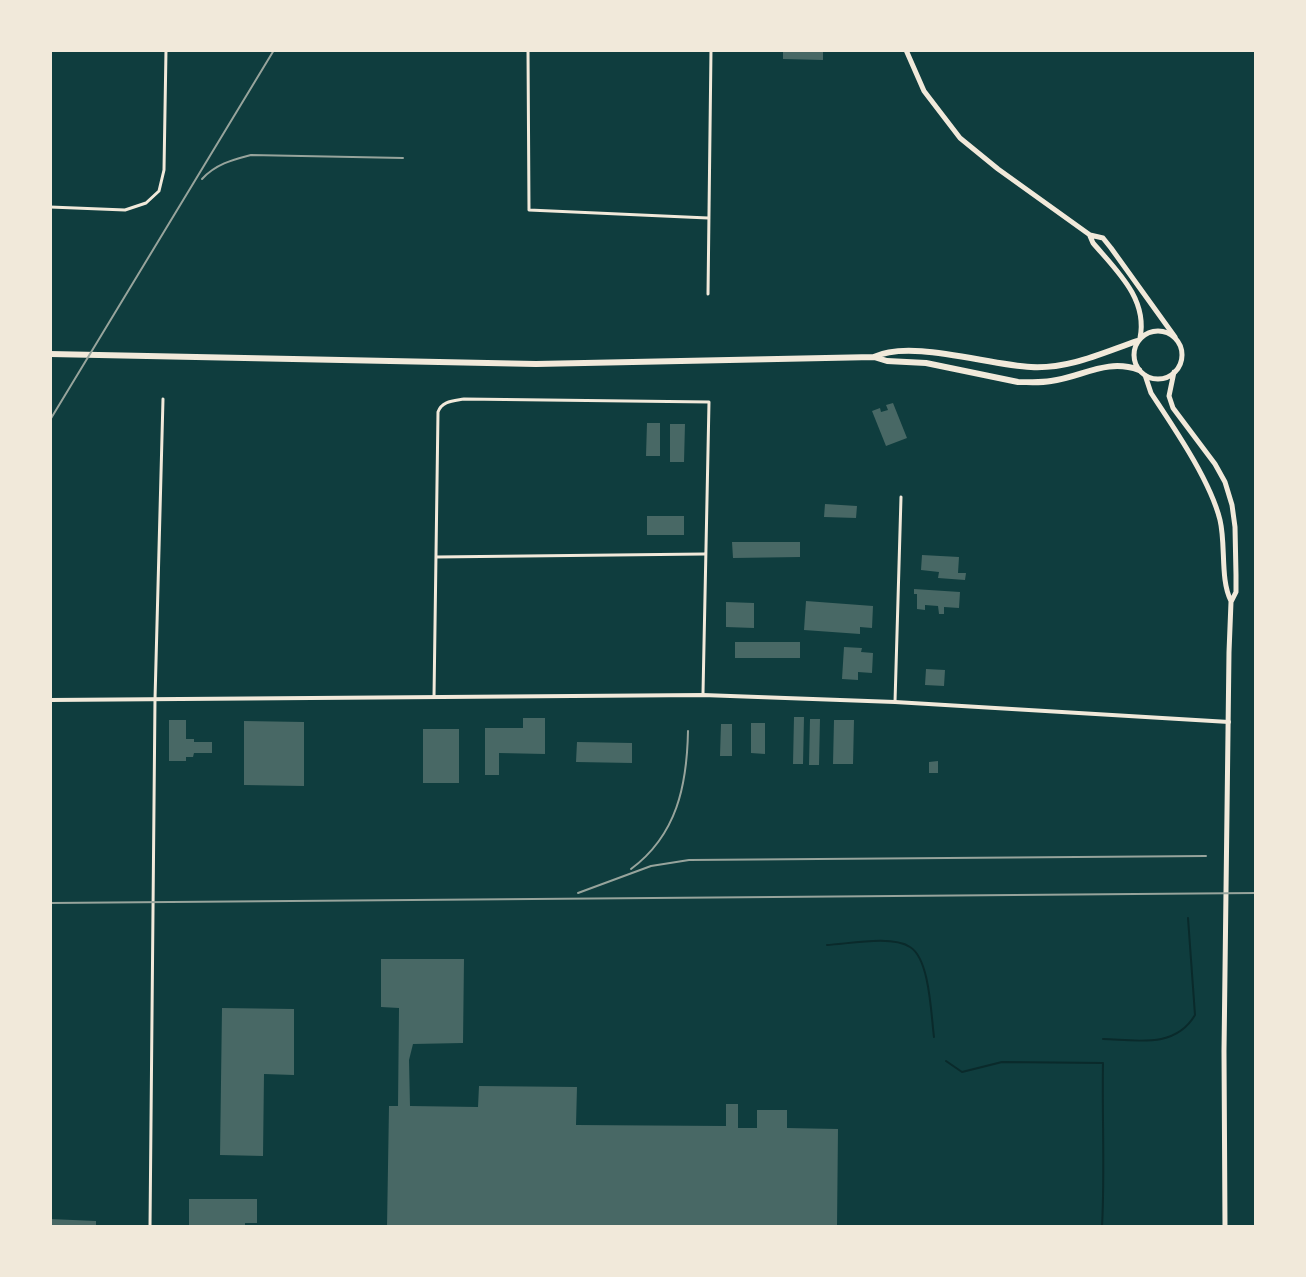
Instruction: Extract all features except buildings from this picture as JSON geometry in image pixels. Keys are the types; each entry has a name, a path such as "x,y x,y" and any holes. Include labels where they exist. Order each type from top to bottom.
{"highway":[{"path":"874,357 888,350 899,350 1031,367 1054,366 1079,362 1139,340"},
{"path":"50,354 536,364 874,357 887,361 926,363 1018,382 1052,381 1108,365 1128,366 1142,373"}],"main road":[{"path":"908,51 924,91 960,138 1090,235 1103,238 1111,248 1182,351 1179,366 1174,372 1160,379 1142,373"},
{"path":"1090,235 1139,302 1143,321 1133,355 1151,393 1214,502 1225,549 1226,591 1231,602 1224,1051 1225,1227"},
{"path":"1139,340 1152,331 1160,330 1175,337"},
{"path":"1174,372 1169,396 1173,408 1215,464 1232,505 1237,565 1236,592 1231,602"}],"street":[{"path":"50,207 125,210 137,208 154,198 164,170 166,50"},
{"path":"528,50 529,210 708,218"},
{"path":"708,294 711,50"},
{"path":"150,1227 155,699 163,399"},
{"path":"434,697 438,412 440,406 448,401 464,399 709,402 703,695"},
{"path":"895,702 901,497"},
{"path":"436,557 705,554"},
{"path":"50,700 703,695 895,702 1229,722"}],"waterway":[{"path":"1103,1039 1141,1041 1166,1038 1187,1026 1195,1015 1188,918"},
{"path":"827,945 892,941 902,943 917,953 926,975 934,1037"},
{"path":"946,1061 962,1072 1002,1062 1103,1063 1102,1227"}],"railway":[{"path":"50,420 274,50"},
{"path":"202,179 219,166 251,155 403,158"},
{"path":"631,869 647,856 669,825 682,789 688,731"},
{"path":"578,893 651,866 689,860 1206,856"},
{"path":"50,903 1256,893"}]}
